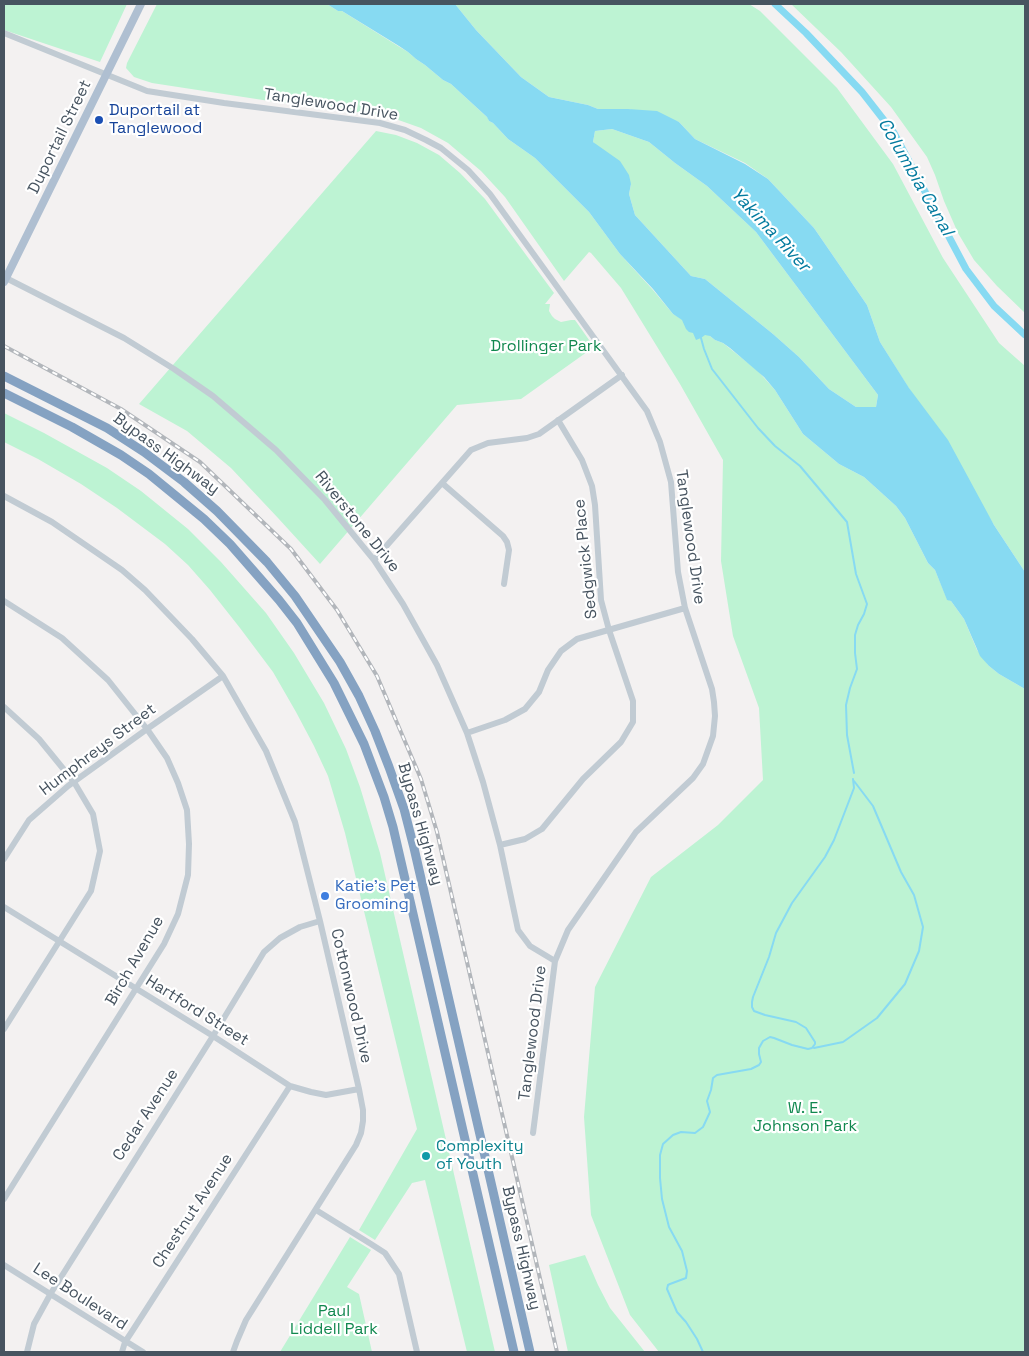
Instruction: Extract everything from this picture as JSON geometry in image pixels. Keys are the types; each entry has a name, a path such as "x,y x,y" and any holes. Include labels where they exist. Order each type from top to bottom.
{"highway":[{"name":"Bypass Highway","path":"4,376 107,428 144,452 217,510 267,562 296,596 340,662 375,731 404,809 530,1352"},
{"name":"Bypass Highway","path":"4,393 72,427 121,455 149,474 204,519 235,550 279,600 297,623 334,683 364,744 384,797 393,828 514,1352"}],"main road":[{"name":"Duportail Street","path":"5,280 141,4"}],"street":[{"name":"Tanglewood Drive","path":"4,33 143,90 224,103 380,123 405,130 441,148 461,163 482,184 647,411 660,442 671,482 678,572 685,608 712,689 715,716 713,736 703,764 694,778 636,832 568,930 555,961 534,1133"},
{"name":"Riverstone Drive","path":"5,280 124,338 174,369 212,396 276,450 325,500 374,560 403,604 437,666 467,734 483,782 500,845 518,930 530,946 555,961"},
{"path":"374,560 471,450 488,443 528,438 539,434 622,375"},
{"name":"Sedgwick Place","path":"500,845 525,839 542,829 583,779 621,742 633,722 633,701 601,600 592,486 582,460 558,420"},
{"path":"442,483 504,536 509,550 504,584"},
{"name":"Cottonwood Drive","path":"4,496 52,522 122,570 145,590 186,632 223,676 266,751 295,822 320,921 363,1110 360,1133 356,1144 246,1320 233,1352"},
{"name":"Birch Avenue","path":"4,601 62,638 108,680 147,729 167,758 178,782 187,810 190,844 188,875 178,914 164,944 4,1199"},
{"path":"467,734 505,720 525,709 539,692 548,670 561,651 577,639 685,608"},
{"name":"Humphreys Street","path":"4,859 29,820 74,782 223,676"},
{"path":"4,707 39,740 74,782 93,814 100,851 91,892 58,941 4,1029"},
{"name":"Hartford Street","path":"4,908 213,1036 290,1086 326,1095 359,1089"},
{"name":"Cedar Avenue","path":"27,1352 34,1324 50,1294 264,952 280,938 300,927 320,921"},
{"name":"Chestnut Avenue","path":"122,1352 125,1342 290,1086"},
{"path":"316,1210 371,1244 385,1254 391,1262 399,1274 417,1352"},
{"name":"Lee Boulevard","path":"4,1265 143,1352"}],"green space":[{"path":"4,4 127,4 100,62 4,30"},
{"name":"W. E. Johnson Park","path":"157,4 327,4 338,11 342,11 408,52 443,80 451,84 508,139 535,158 589,212 620,254 673,314 723,343 758,371 775,390 803,434 839,464 864,477 896,506 905,518 928,563 935,570 947,599 951,601 964,619 977,650 989,666 1025,689 1025,1352 659,1352 630,1315 591,1215 584,1117 595,987 651,877 718,825 763,780 759,708 733,636 721,561 723,460 680,384 621,288 591,253 589,252 564,281 505,197 481,171 448,143 421,128 390,117 152,83 134,77 126,68 127,63"},
{"path":"455,4 749,4 760,11 837,88 893,164 943,258 999,343 1025,366 1025,572 880,342 867,305 814,228 768,179 745,163 695,139 679,122 628,109 598,109 588,105 549,97 521,77 476,30"},
{"path":"791,4 1025,4 1025,313 974,260 958,233 927,157 891,107 841,52"},
{"path":"612,129 649,142 707,186 756,232 878,395 876,407 856,407 829,389 799,357 773,334 705,279 691,276 635,215 629,194 631,184 593,142 595,131"},
{"name":"Drollinger Park","path":"376,131 396,135 417,143 439,155 460,173 485,199 554,293 545,304 550,304 549,311 552,316 561,322 575,320 594,347 521,399 457,405 320,564 231,468 187,431 139,404"},
{"path":"4,413 107,468 141,491 188,529 221,562 266,613 294,653 324,703 346,749 380,853 495,1352 467,1352 425,1180 412,1183 375,1240 359,1230 417,1129 345,833 328,776 314,746 273,672 210,590 188,565 165,544 117,508 81,484 4,442"},
{"name":"Paul Liddell Park","path":"350,1237 371,1250 347,1287 359,1294 372,1352 280,1352"},
{"path":"585,1255 610,1308 645,1352 568,1352 549,1265"}],"water":[{"name":"Yakima River","path":"327,4 455,4 476,30 521,77 549,97 588,105 598,109 657,111 679,122 695,139 745,164 768,179 814,228 867,305 880,342 909,388 948,440 994,525 1025,572 1025,689 999,674 980,656 964,619 951,601 947,600 935,570 928,563 905,518 896,506 864,477 839,464 803,434 775,390 764,377 730,348 710,336 705,335 696,340 693,333 686,329 682,320 673,314 653,289 620,254 589,212 535,158 508,139 451,84 399,46 342,11 338,11","holes":["612,129 649,142 707,186 756,232 878,395 876,407 856,407 829,389 799,357 773,334 705,279 691,276 635,215 629,194 631,184 629,175 620,161 593,142 595,131"]}],"waterway":[{"name":"Columbia Canal","path":"775,4 806,33 862,92 894,133 966,269 994,306 1025,335"},
{"path":"701,338 712,369 758,428 775,446 800,466 847,522 856,574 867,604 855,635 857,669 846,705 847,735 854,773"},
{"path":"703,1352 686,1322 677,1312 667,1289 668,1285 686,1278 687,1271 682,1251 669,1227 662,1199 660,1155 663,1144 673,1135 681,1132 695,1133 703,1127 710,1112 707,1101 713,1078 717,1075 751,1069 759,1065 761,1062 759,1048 763,1041 770,1037 808,1049 812,1048 815,1044 806,1028 796,1022 754,1011 752,1002 776,933 792,903 825,857 834,840 854,788 853,779"},
{"path":"814,1048 843,1042 877,1018 905,984 919,951 923,927 914,895 901,872 873,806 854,781"}],"railway":[{"path":"4,346 121,409 200,462 291,549 337,610 377,676 421,779 437,832 557,1352"}],"place":[{"name":"Duportail at Tanglewood","path":"99,120"},
{"name":"Katie's Pet Grooming","path":"325,896"},
{"name":"Complexity of Youth","path":"426,1156"}]}
